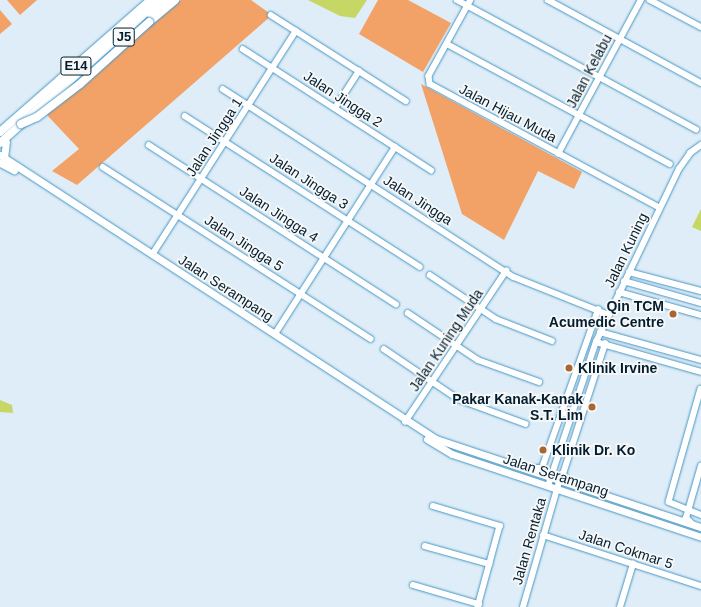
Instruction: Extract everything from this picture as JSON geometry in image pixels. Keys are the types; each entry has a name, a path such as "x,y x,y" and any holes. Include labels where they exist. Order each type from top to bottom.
{"highway":[{"name":"E14","path":"0,131 151,0"},
{"name":"E14","path":"2,144 22,124 160,0"},
{"path":"22,124 37,117 80,84 175,0"}],"main road":[{"name":"J5","path":"0,131 145,0"},
{"name":"J5","path":"2,144 166,0"},
{"path":"1,159 2,144"},
{"name":"Jalan Serampang","path":"1,159 12,169 27,176"},
{"name":"Jalan Serampang","path":"1,159 275,334 407,423 443,450 558,486 701,537"},
{"path":"0,167 12,169"},
{"name":"Jalan Serampang","path":"558,486 570,486 701,527"}],"street":[{"path":"457,0 469,3 696,129"},
{"path":"548,0 701,83"},
{"name":"Jalan Kelabu","path":"558,154 641,0"},
{"path":"650,0 701,27"},
{"name":"Jalan Hijau Muda","path":"469,3 429,76 430,84 660,208"},
{"path":"271,15 406,101"},
{"name":"Jalan Jingga 1","path":"152,255 296,31"},
{"path":"447,44 670,164"},
{"name":"Jalan Jingga 2","path":"243,49 431,170"},
{"path":"335,108 359,71"},
{"name":"Jalan Jingga","path":"223,89 520,281 609,314"},
{"name":"Jalan Jingga 3","path":"185,116 420,266"},
{"name":"Jalan Jingga 4","path":"149,145 396,304"},
{"name":"Jalan Kuning","path":"549,483 586,366 600,332 684,160 701,145"},
{"path":"275,334 395,147"},
{"name":"Jalan Jingga 5","path":"103,167 371,339"},
{"name":"Jalan Kuning Muda","path":"407,423 506,271"},
{"path":"624,281 699,303 701,291 629,272"},
{"path":"430,275 481,310 506,324 552,341"},
{"path":"619,292 701,315"},
{"path":"684,310 687,299"},
{"path":"521,465 538,470 542,468 577,363 598,310"},
{"path":"408,313 484,363 539,382"},
{"path":"600,332 701,360"},
{"path":"596,342 701,372"},
{"path":"570,486 564,474 605,344"},
{"path":"384,349 466,403 526,424"},
{"path":"669,362 672,352"},
{"path":"577,363 586,366"},
{"path":"701,389 669,502 701,515"},
{"path":"561,412 581,419"},
{"path":"701,466 686,519 701,527"},
{"name":"Jalan Rentaka","path":"523,607 558,486"},
{"path":"413,585 479,606 500,526 434,506"},
{"name":"Jalan Cokmar 5","path":"543,535 701,586"},
{"path":"425,546 490,564"},
{"path":"620,607 633,564"}],"shaded area":[{"path":"7,0 37,0 20,15"},
{"path":"181,0 251,0 272,15 77,185 52,171 79,149 46,114"},
{"path":"308,0 367,0 355,18 340,16"},
{"path":"378,0 408,0 451,23 423,72 359,34"},
{"path":"0,10 12,24 0,34"},
{"path":"421,84 582,172 574,189 538,171 504,240 462,214"},
{"path":"701,209 701,231 692,227"},
{"path":"0,400 12,405 13,413 0,412"}],"place":[{"name":"Qin TCM Acumedic Centre","path":"673,314"},
{"name":"Klinik Irvine","path":"569,368"},
{"name":"Pakar Kanak-Kanak S.T. Lim","path":"592,407"},
{"name":"Klinik Dr. Ko","path":"543,450"}]}
